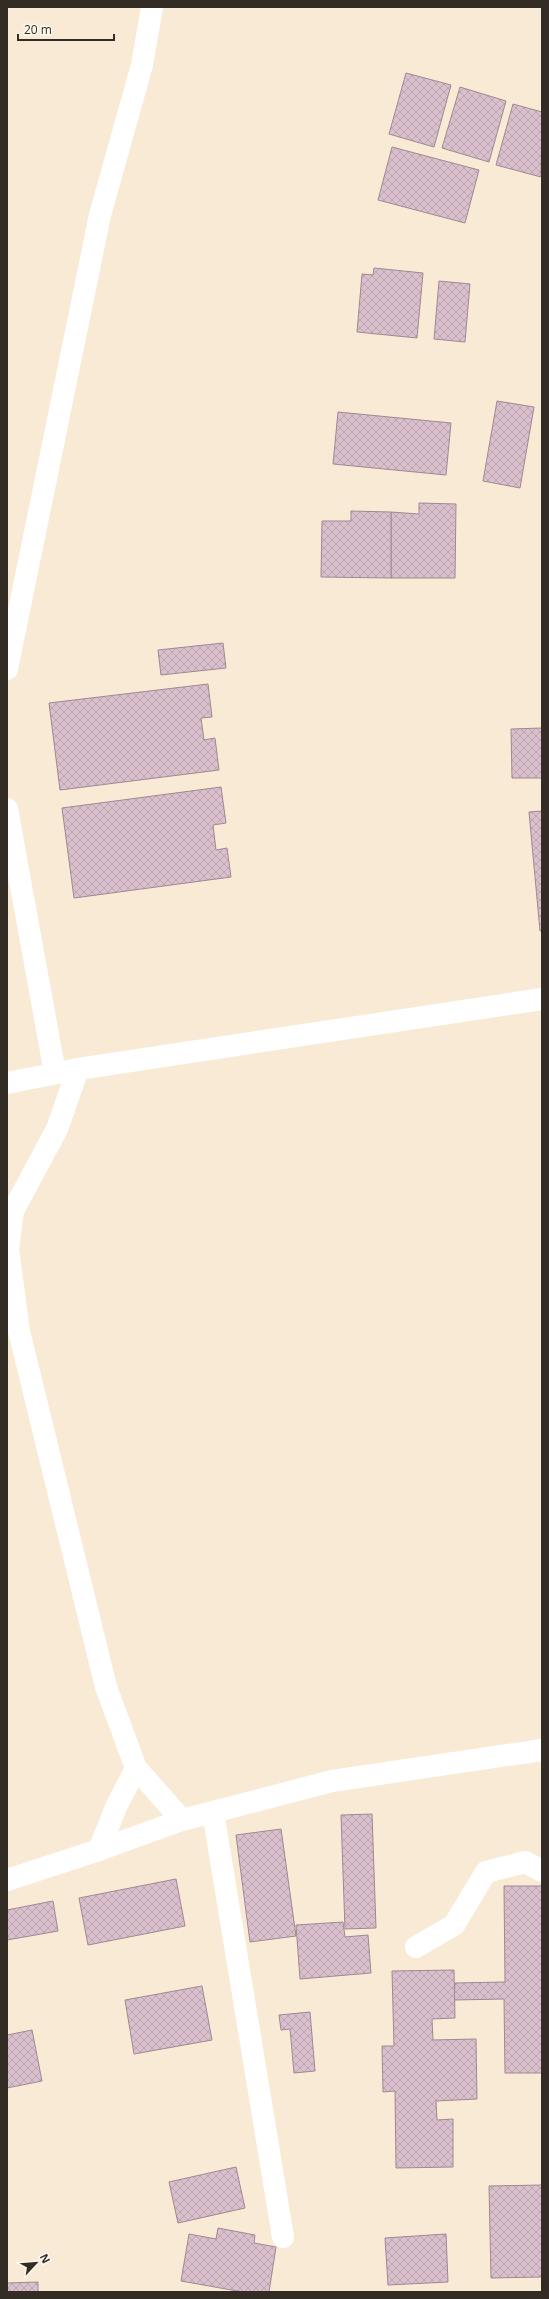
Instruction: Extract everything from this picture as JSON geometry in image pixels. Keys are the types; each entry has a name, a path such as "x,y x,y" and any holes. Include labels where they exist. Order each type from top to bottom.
{"street":[{"path":"7,669 100,216 142,65 152,7"},
{"path":"7,809 55,1073"},
{"path":"7,1083 78,1068 542,999"},
{"path":"78,1068 57,1129 13,1211 8,1249 19,1331 106,1687 136,1768 182,1820"},
{"path":"7,1880 99,1850 182,1820 332,1781 542,1750"},
{"path":"99,1850 116,1808 136,1768"},
{"path":"213,1812 282,2237"},
{"path":"416,1947 454,1925 486,1872 525,1862 542,1870"}],"building":[{"path":"406,73 451,85 434,147 389,134"},
{"path":"460,87 506,101 489,162 442,148"},
{"path":"513,104 542,112 541,177 496,165"},
{"path":"392,147 479,170 465,223 378,200"},
{"path":"374,268 423,273 417,338 357,332 362,274 373,275"},
{"path":"439,281 470,284 465,342 434,339"},
{"path":"497,401 534,407 520,488 483,481"},
{"path":"338,412 451,423 446,475 333,464"},
{"path":"419,503 456,504 455,578 391,578 391,512 419,514"},
{"path":"351,511 391,512 391,578 321,577 322,521 351,521"},
{"path":"223,643 226,668 161,675 158,650"},
{"path":"208,684 212,717 201,718 204,740 215,738 219,770 60,790 49,703"},
{"path":"542,728 542,778 512,778 511,729"},
{"path":"221,787 226,823 213,825 216,850 227,848 231,877 74,898 62,808"},
{"path":"542,811 542,931 540,931 529,812"},
{"path":"372,1814 376,1928 345,1929 341,1815"},
{"path":"281,1829 296,1936 250,1942 236,1835"},
{"path":"176,1879 185,1926 88,1945 79,1898"},
{"path":"504,1886 542,1886 542,2073 505,2073 504,1999 454,2000 455,1983 505,1982"},
{"path":"53,1901 58,1931 7,1940 7,1910"},
{"path":"343,1922 345,1937 368,1935 371,1973 300,1979 296,1925"},
{"path":"454,1970 455,2018 432,2019 433,2040 476,2039 477,2099 436,2101 437,2120 453,2119 453,2167 396,2168 395,2091 383,2092 382,2046 394,2046 392,1971"},
{"path":"202,1986 212,2040 134,2054 125,2000"},
{"path":"310,2012 315,2071 294,2073 290,2029 281,2030 279,2015"},
{"path":"32,2030 42,2081 7,2088 7,2035"},
{"path":"236,2167 245,2208 178,2223 169,2182"},
{"path":"542,2185 542,2277 491,2278 489,2186"},
{"path":"218,2228 255,2235 254,2243 276,2247 269,2292 243,2292 181,2281 189,2234 216,2239"},
{"path":"446,2234 448,2282 388,2285 385,2238"},
{"path":"38,2282 38,2292 7,2292 7,2283"}]}
